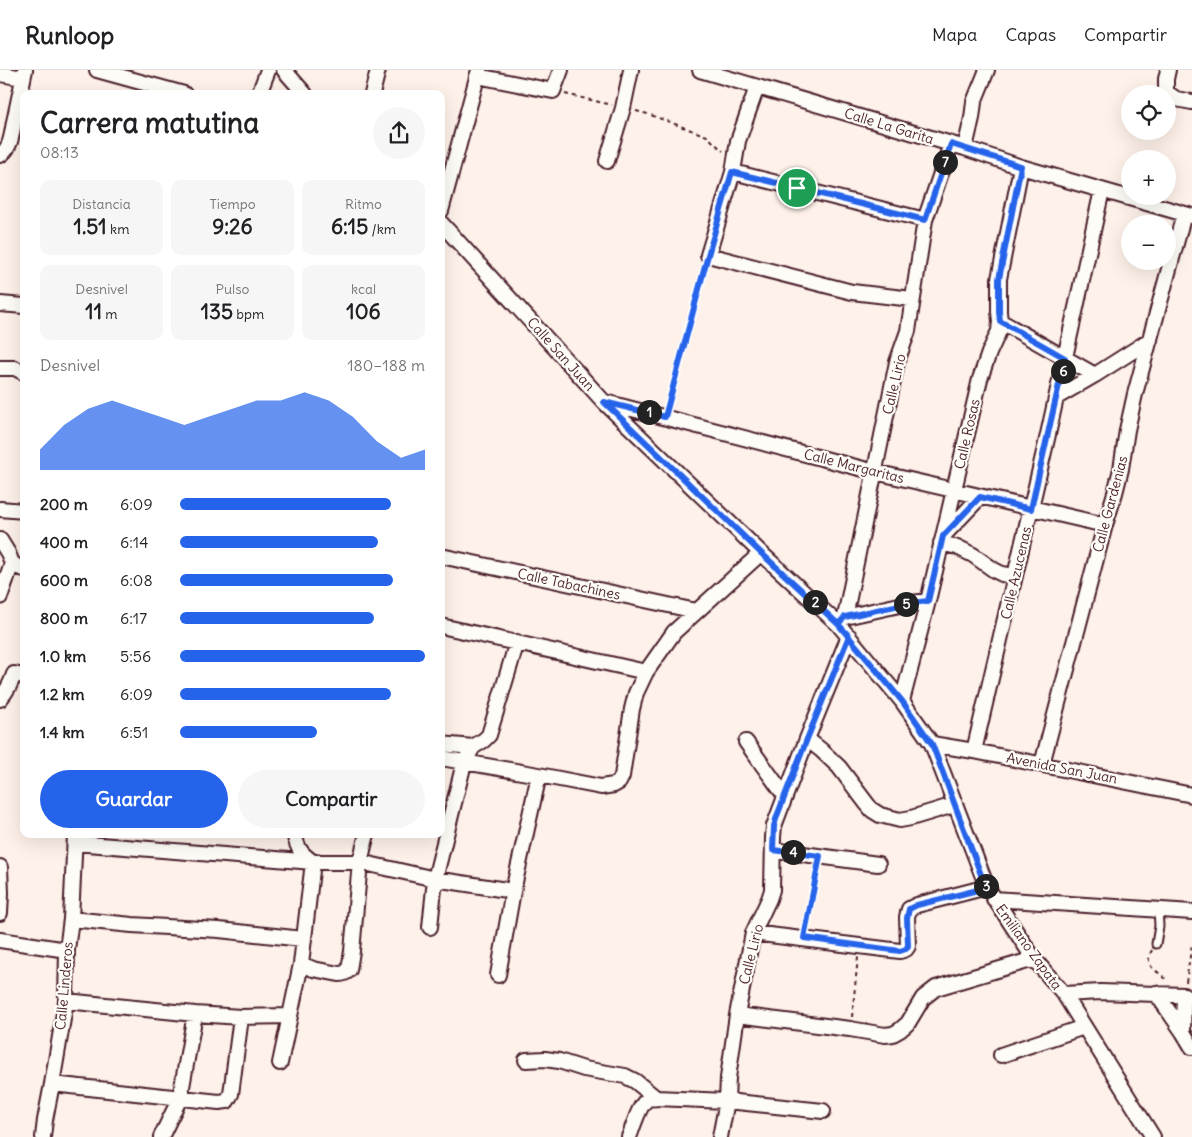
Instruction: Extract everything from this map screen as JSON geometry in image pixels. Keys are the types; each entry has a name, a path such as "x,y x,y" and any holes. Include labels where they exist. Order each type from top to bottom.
{"street":[{"path":"98,70 170,90"},
{"path":"260,90 268,70"},
{"path":"284,70 302,90"},
{"path":"373,90 378,70"},
{"path":"445,196 478,73 553,91 561,70"},
{"path":"607,161 623,108 631,70"},
{"name":"Calle La Garita","path":"700,70 729,74 757,86 1188,215"},
{"path":"965,148 974,102 987,70"},
{"path":"1168,70 1166,92 1176,99 1192,102"},
{"path":"0,74 24,74 21,90"},
{"path":"757,86 738,141 733,167 708,255 852,292 912,299"},
{"path":"0,155 4,153 19,132 14,122 20,93"},
{"name":"Calle Lirio","path":"842,620 897,362 908,331 925,220 951,144"},
{"name":"Calle Rosas","path":"902,701 928,601 980,379 999,331 999,279 1021,166"},
{"path":"733,167 925,220"},
{"name":"Calle Azucenas","path":"974,751 1057,397 1102,190"},
{"name":"Calle Gardenias","path":"1042,764 1104,525 1121,470 1129,421 1150,340 1188,215"},
{"name":"Calle San Juan","path":"445,226 604,402 761,553 842,620 849,636 902,701 932,744"},
{"path":"0,304 20,306"},
{"path":"1000,321 1095,375"},
{"path":"1057,397 1150,340"},
{"path":"0,368 15,368 20,371"},
{"name":"Calle Margaritas","path":"604,402 875,472 1104,525"},
{"path":"980,497 942,540 973,554 1002,574 1016,576"},
{"path":"0,509 20,511"},
{"path":"0,540 18,566 0,597"},
{"path":"445,759 601,787 608,787 619,782 622,776 632,709 636,693 646,672 674,632 761,553"},
{"name":"Calle Tabachines","path":"445,557 696,611"},
{"path":"842,620 904,604 928,601"},
{"path":"445,627 646,672"},
{"name":"Calle Lirio","path":"720,1137 727,1101 728,1078 737,1015 753,933 772,890 774,826 849,636"},
{"path":"430,927 435,879 464,763 473,747 489,735 517,642"},
{"path":"0,699 6,693 12,675"},
{"path":"807,739 839,767 866,804 880,815 900,820 954,805"},
{"path":"746,742 785,796"},
{"path":"445,744 473,747"},
{"name":"Avenida San Juan","path":"932,744 1042,764 1192,795"},
{"name":"Emiliano Zapata","path":"932,744 954,805 990,893 1034,959 1064,994 1153,1137"},
{"path":"498,975 539,775"},
{"path":"295,838 298,848 303,855 313,862"},
{"path":"301,964 313,969 339,974 347,972 350,966 352,951 360,862 366,838"},
{"path":"75,839 313,862 360,862 435,879 514,891"},
{"name":"Calle Linderos","path":"43,1137 44,1120 66,1001 67,950 71,919 75,839"},
{"path":"773,850 878,864"},
{"path":"280,1063 301,964 313,862"},
{"path":"0,868 0,913"},
{"path":"753,933 895,951 906,949 908,946 907,918 909,909 917,905 990,893 1192,912"},
{"path":"71,919 219,930 303,939"},
{"path":"0,940 67,950"},
{"path":"737,1015 876,1034 892,1034 908,1023 923,998 936,988 1034,959"},
{"path":"1064,994 1101,992 1156,993 1183,998 1183,1032"},
{"path":"1156,993 1192,1048"},
{"path":"66,1001 195,1014 290,1016"},
{"path":"161,1137 180,1098 195,1014"},
{"path":"52,1084 219,1102 227,1101 231,1094 241,1016"},
{"path":"1001,1055 1084,1027"},
{"path":"526,1060 545,1059 584,1069 624,1076 635,1081 656,1098"},
{"path":"629,1137 639,1111 648,1099 727,1101 823,1111"}],"lane":[{"path":"1156,944 1159,926 1158,909"}],"path":[{"path":"553,91 648,114 707,136 733,167"},
{"path":"665,417 708,255"},
{"path":"804,938 820,856"},
{"path":"1156,944 1150,954 1152,970 1166,978 1183,998"},
{"path":"1183,998 1192,944"},
{"path":"850,1029 860,946"}],"route":[{"path":"797,188 732,172 665,417 604,402 838,624 849,636 902,701 932,744 986,888 917,905 909,909 907,918 909,942 906,949 900,951 804,938 820,856 773,850 774,826 849,636 838,624 845,617 904,604 928,601 943,536 980,497 1031,509 1065,358 1000,321 999,279 1021,166 951,144 925,220 797,188"}]}
